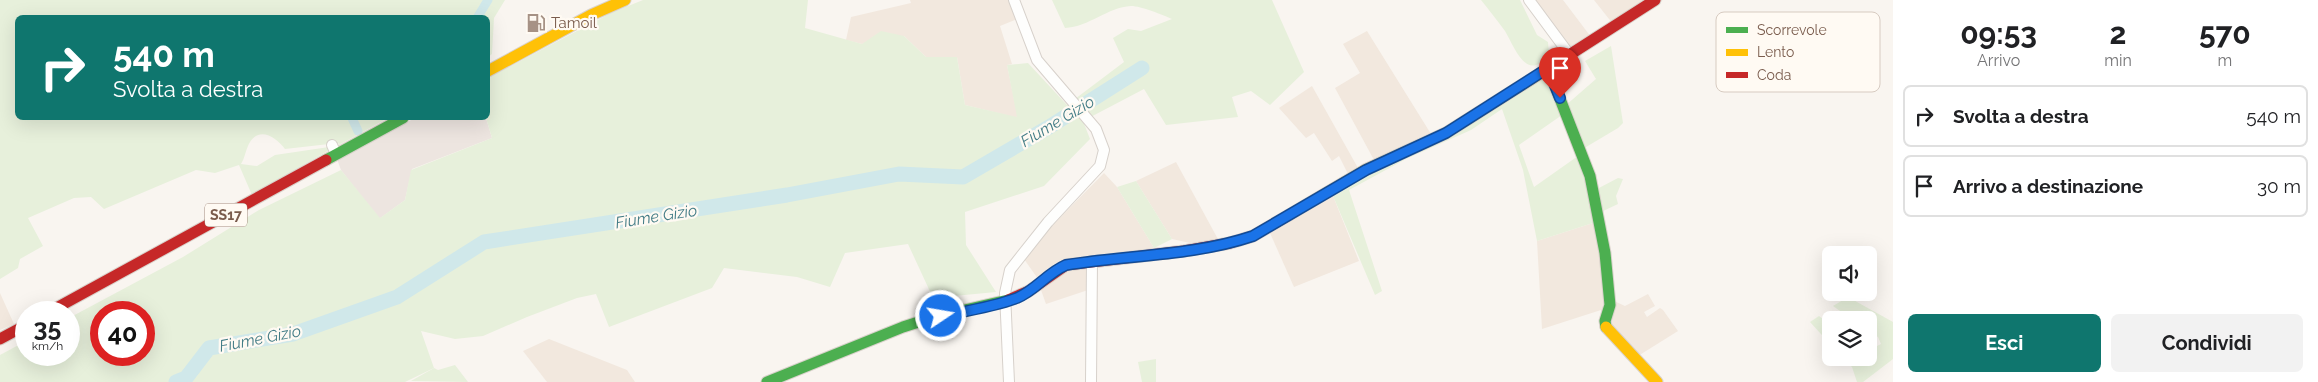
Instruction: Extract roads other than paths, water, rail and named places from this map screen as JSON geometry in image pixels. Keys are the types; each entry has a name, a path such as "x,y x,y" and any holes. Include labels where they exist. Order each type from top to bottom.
{"street":[{"path":"490,70 591,15 625,0"},
{"path":"1009,382 1005,292 1010,270 1048,222 1100,166 1104,150 1096,129 1085,114 1037,60 1014,0"},
{"path":"1529,0 1569,54"},
{"path":"767,382 821,358 924,320 988,307 1006,301 1028,292 1054,270 1066,265 1233,243 1253,236 1366,170 1446,133 1569,54 1614,28 1655,0"},
{"path":"1548,68 1590,176 1604,253 1610,305 1605,321 1606,326 1610,333 1638,360 1657,382"},
{"name":"SS17","path":"67,301 334,150 399,120"},
{"path":"1091,382 1092,261"},
{"path":"0,339 15,331"}],"waterway":[{"path":"479,15 488,0"},
{"name":"Fiume Gizio","path":"176,382 186,378 209,348 293,334 397,297 484,242 787,195 899,174 963,177 1049,127 1142,68"},
{"path":"353,120 358,131"}],"place":[{"name":"Tamoil","path":"536,23"}]}
